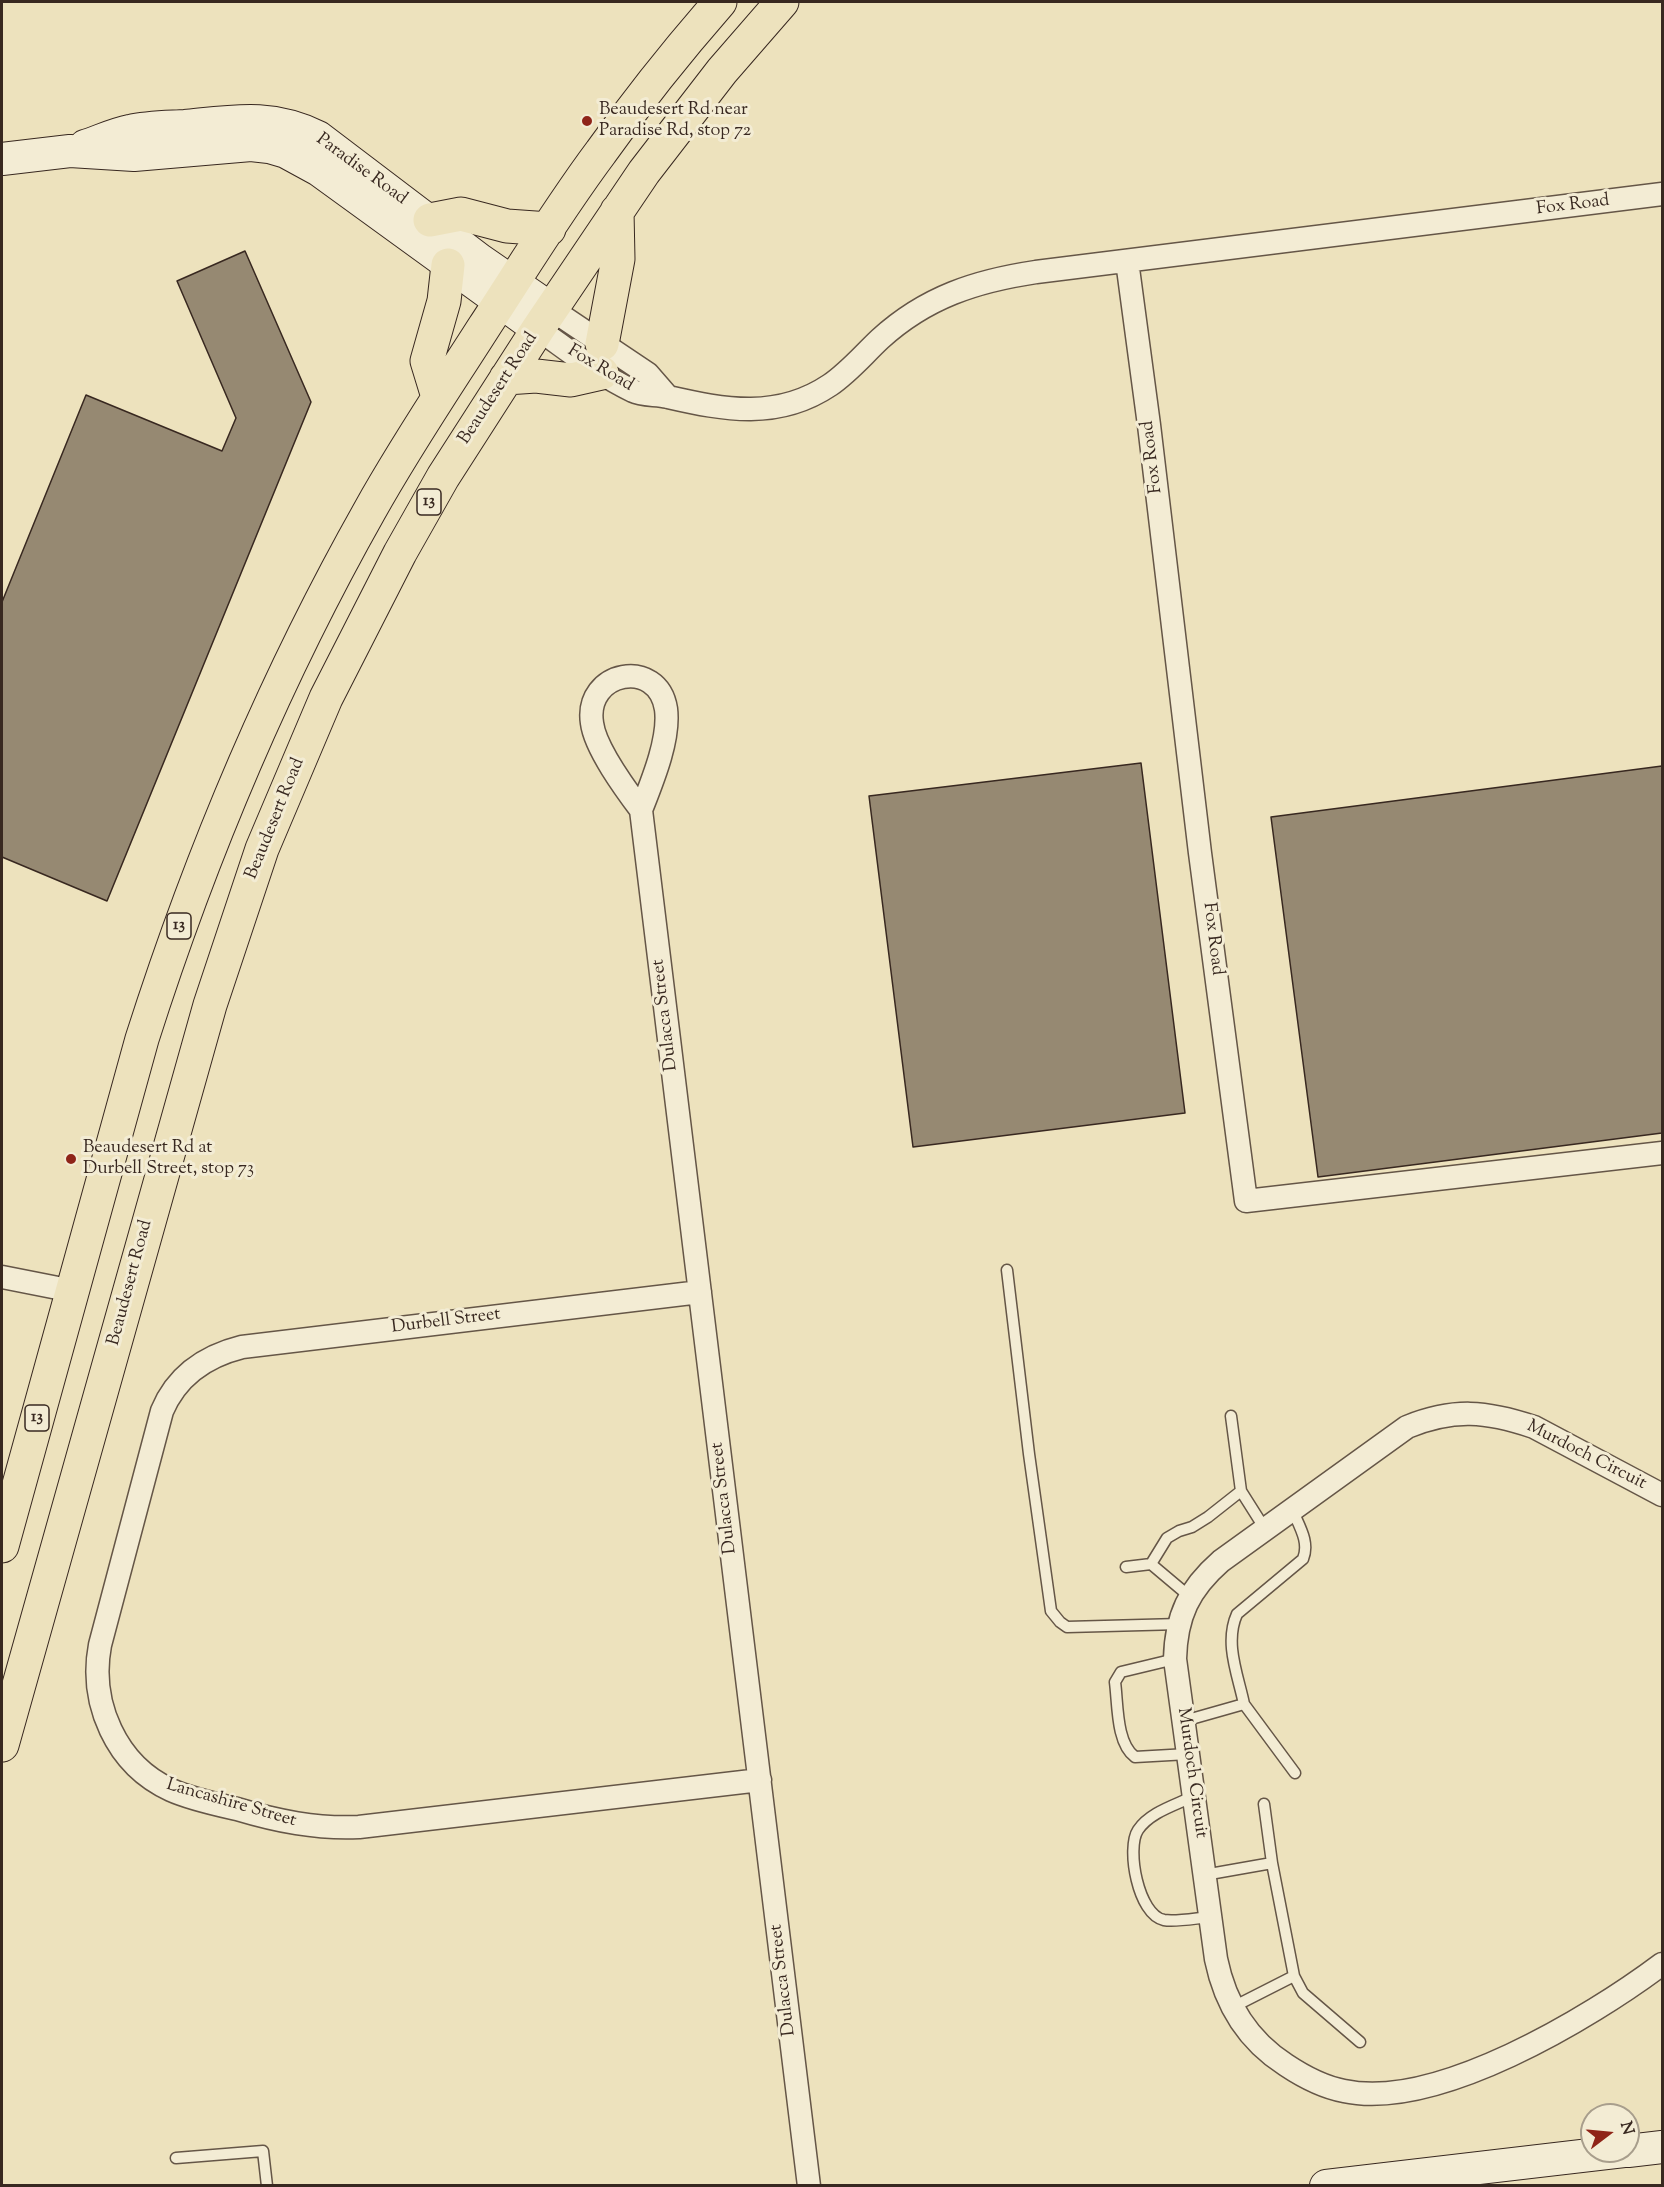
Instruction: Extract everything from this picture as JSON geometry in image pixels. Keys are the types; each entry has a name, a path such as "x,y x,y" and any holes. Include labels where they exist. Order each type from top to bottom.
{"highway":[{"name":"13","path":"2,1546 145,1029 172,946 228,801 277,690 312,618 369,512 438,396 599,154 720,2"},
{"name":"Beaudesert Road","path":"2,1745 186,1083 262,849 313,728 359,631 443,477 544,319 617,211 682,122 722,71 775,11"},
{"path":"507,378 536,376 571,380 602,358 604,325 618,259 617,211"},
{"path":"430,220 461,213 507,226 549,229"},
{"path":"438,396 427,361 444,301 448,265"}],"street":[{"name":"Paradise Road","path":"70,151 130,131 263,120 285,124 318,137 430,220 506,293"},
{"name":"Paradise Road","path":"2,159 70,151 134,155 251,145 286,152 319,170 448,265 506,293 544,319"},
{"name":"Fox Road","path":"544,319 602,358 648,374 668,397 710,407 763,410 788,405 829,386 902,321 941,298 963,288 1008,276 1662,194"},
{"name":"Fox Road","path":"1127,261 1200,853 1246,1201 1662,1153"},
{"name":"Dulacca Street","path":"641,810 620,784 595,735 591,717 592,702 598,691 617,679 632,676 649,681 654,685 660,692 666,709 666,729 654,777 641,810 808,2186"},
{"path":"2,1277 73,1291"},
{"name":"Durbell Street","path":"196,1366 217,1354 242,1347 700,1292"},
{"name":"Lancashire Street","path":"196,1366 172,1392 162,1411 97,1659 98,1689 106,1721 115,1740 140,1770 156,1782 172,1791 265,1817 301,1825 343,1828 760,1780"},
{"name":"Murdoch Circuit","path":"1662,1495 1534,1427 1493,1415 1469,1413 1427,1419 1407,1427 1221,1561 1205,1575 1189,1596 1180,1624 1175,1659 1221,1983 1244,2028 1275,2058 1298,2073 1320,2084 1344,2091 1386,2094 1417,2090 1507,2055 1588,2015 1662,1964"},
{"path":"1640,2149 1662,2146"},
{"path":"1326,2186 1580,2156"}],"lane":[{"path":"1007,1270 1051,1611 1067,1627 1180,1624"},
{"path":"1231,1416 1241,1491 1265,1530"},
{"path":"1151,1564 1167,1538 1192,1527 1241,1491"},
{"path":"1292,1509 1306,1541 1303,1559 1237,1614 1230,1638 1244,1704 1295,1773"},
{"path":"1126,1567 1151,1564 1189,1596"},
{"path":"1175,1659 1121,1672 1117,1676 1115,1682 1123,1743 1128,1752 1135,1757 1188,1754"},
{"path":"1184,1722 1244,1704"},
{"path":"1194,1796 1150,1818 1138,1830 1132,1847 1141,1899 1152,1914 1164,1920 1210,1917"},
{"path":"1264,1804 1272,1863 1294,1976 1303,1993 1360,2042"},
{"path":"1204,1875 1272,1863"},
{"path":"1232,2008 1294,1976"},
{"path":"176,2158 262,2151 267,2186"}],"building":[{"path":"245,251 311,402 107,901 2,857 2,602 86,395 222,451 236,418 177,281"},
{"path":"1141,763 1185,1113 913,1147 869,796"},
{"path":"1662,766 1662,1133 1318,1177 1271,817"}],"place":[{"name":"Beaudesert Rd near Paradise Rd, stop 72","path":"587,121"},
{"name":"Beaudesert Rd at Durbell Street, stop 73","path":"71,1159"}]}
